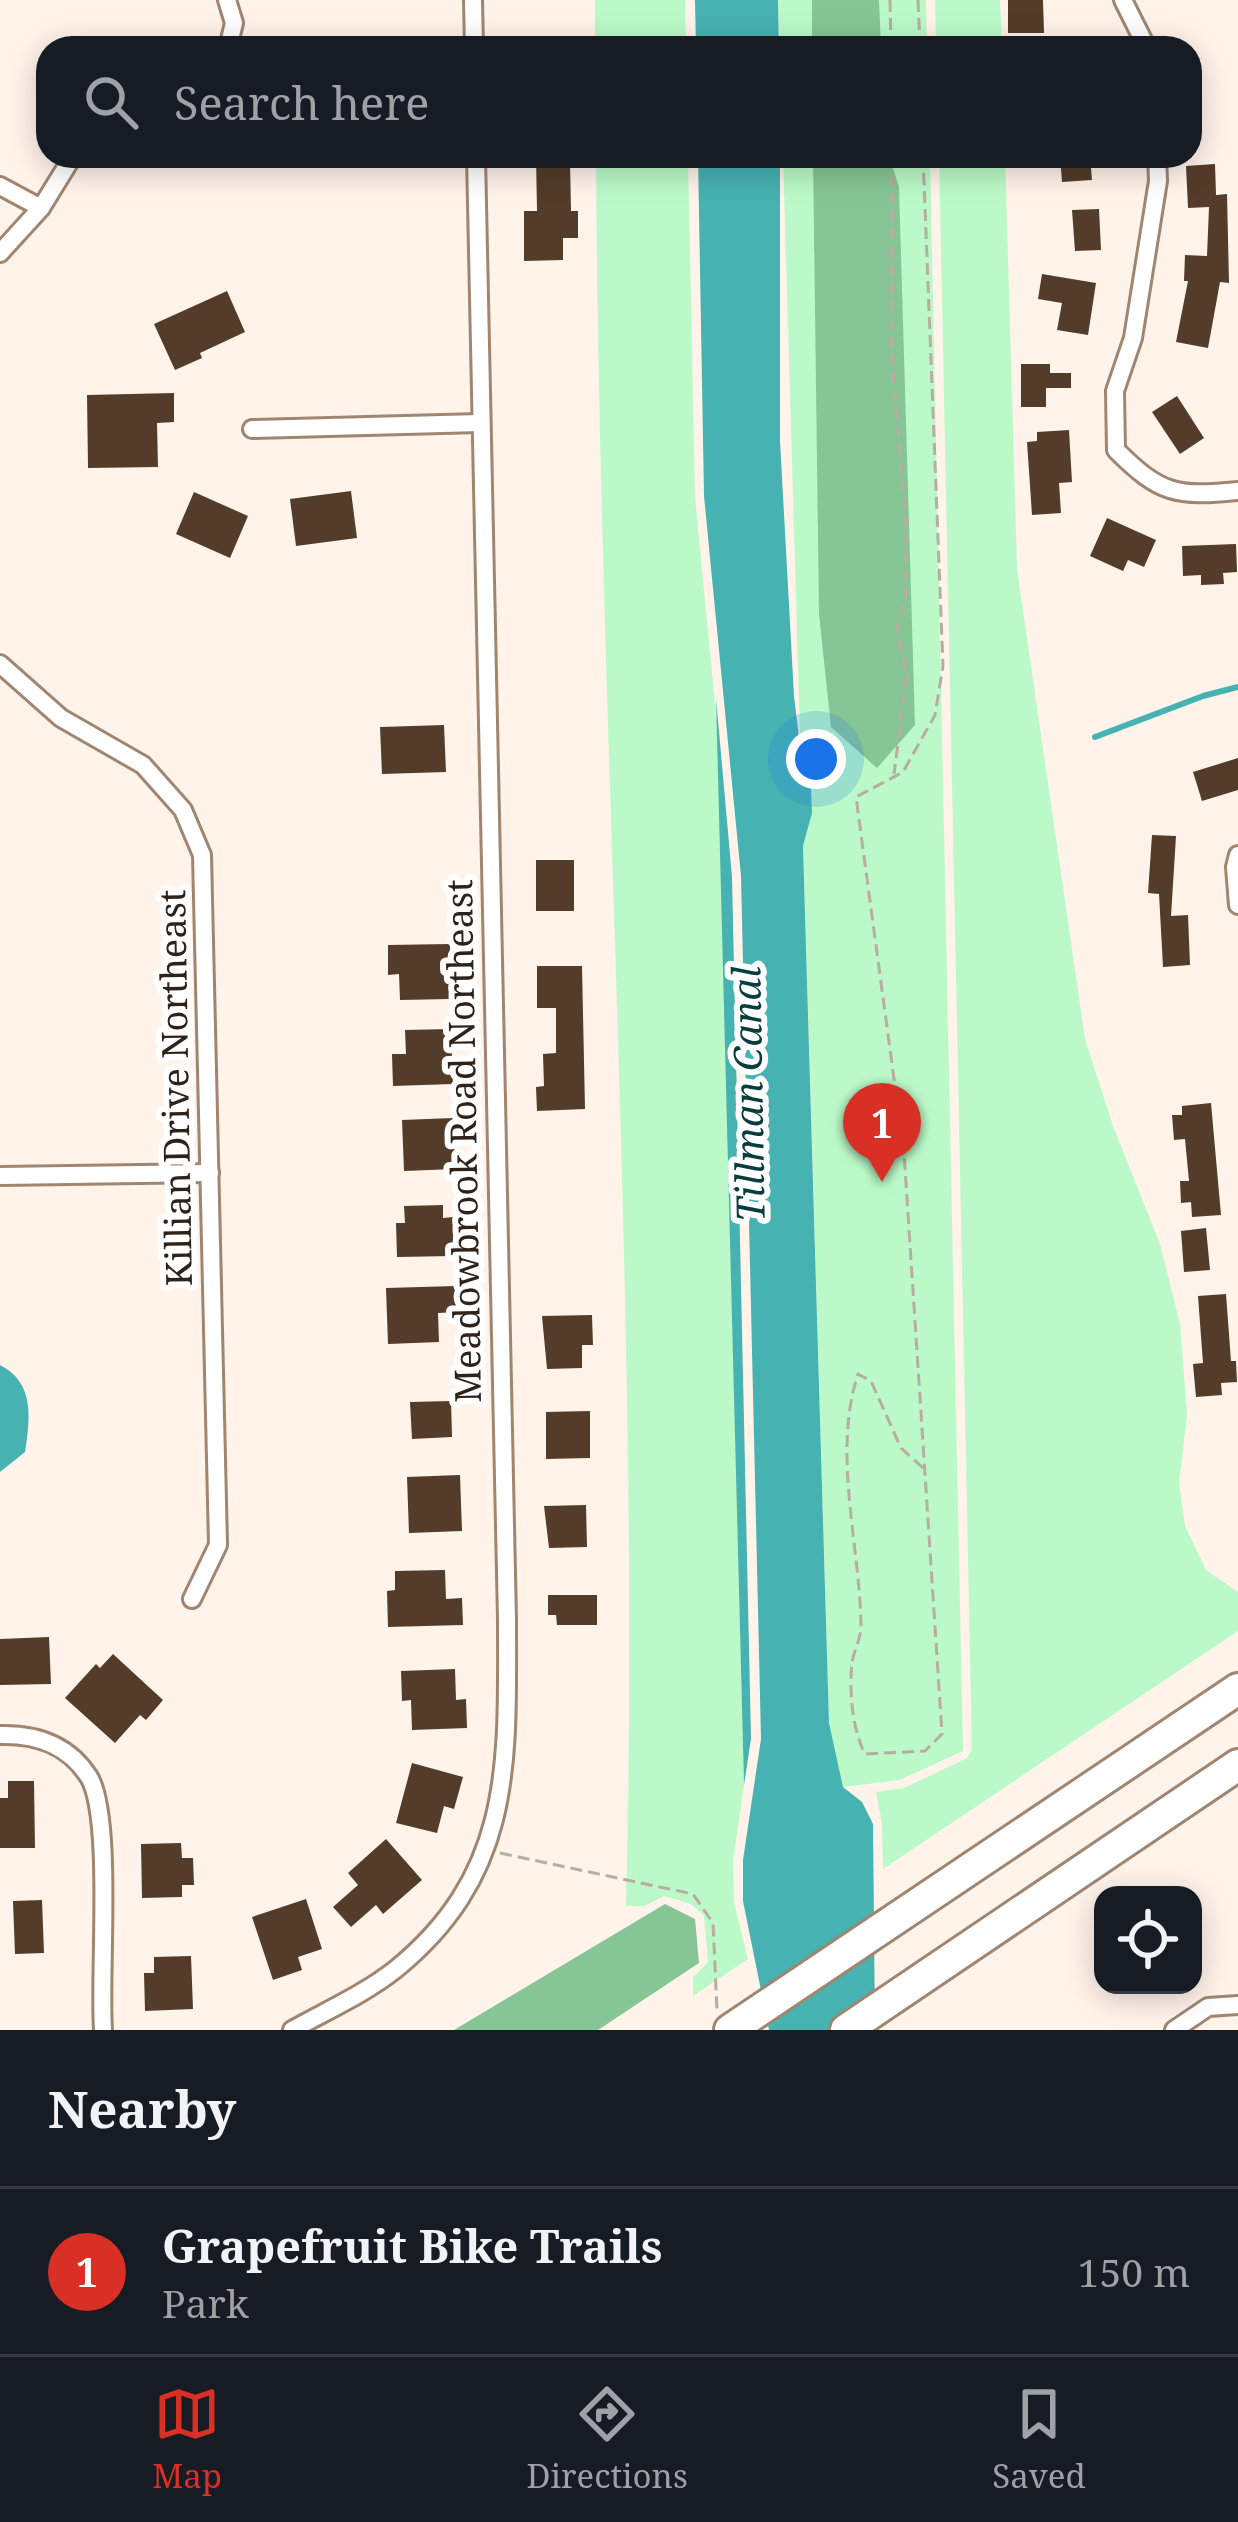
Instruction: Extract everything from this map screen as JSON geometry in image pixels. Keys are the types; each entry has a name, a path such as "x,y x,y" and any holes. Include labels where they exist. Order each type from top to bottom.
{"highway":[{"path":"724,2021 913,1911 1238,1689"},
{"path":"846,2030 1238,1765"}],"street":[{"path":"227,0 234,23 231,36"},
{"path":"473,0 474,36"},
{"path":"1124,0 1141,36"},
{"path":"0,254 41,208 66,168"},
{"name":"Meadowbrook Road Northeast","path":"292,2030 393,1972 438,1931 486,1851 503,1793 507,1643 476,168"},
{"path":"1157,168 1132,338 1115,391 1116,450 1149,483 1196,495 1238,491"},
{"path":"0,186 41,208"},
{"path":"252,429 480,423"},
{"name":"Killian Drive Northeast","path":"0,664 61,718 143,765 183,811 202,855 218,1545 192,1599"},
{"path":"1238,855 1234,867 1238,905"},
{"path":"0,1176 210,1173"},
{"path":"0,1735 46,1739 71,1756 90,1779 100,1818 103,2030"},
{"path":"1174,2030 1208,2007 1238,2005"}],"path":[{"path":"890,0 891,36"},
{"path":"918,0 920,36"},
{"path":"892,168 891,350 906,524 905,594 896,631 907,674 894,777"},
{"path":"923,168 943,666 935,715 903,772 856,797 904,1154 942,1734 925,1751 865,1754 855,1734 852,1662 862,1633 850,1469 850,1398 858,1374 871,1381 901,1448 923,1468"},
{"path":"486,1851 693,1894 713,1923 724,2021"}],"green space":[{"path":"595,0 685,0 686,36 595,36"},
{"path":"778,0 926,0 927,36 780,36"},
{"path":"812,0 879,0 880,36 812,36"},
{"path":"935,0 1000,0 1002,36 936,36"},
{"path":"596,168 688,168 695,497 718,735 744,1785 733,1861 734,1903 748,1959 693,1996 693,1977 708,1962 704,1916 691,1904 664,1896 645,1906 626,1906 628,1469"},
{"path":"783,168 930,168 963,1751 900,1780 843,1787 829,1723"},
{"path":"813,168 893,168 899,187 915,725 877,768 831,727 819,614"},
{"path":"939,168 1005,168 1017,569 1085,1039 1160,1244 1180,1324 1187,1414 1179,1483 1185,1526 1206,1570 1238,1592 1238,1631 883,1869 876,1792 904,1788 967,1758 972,1750"},
{"path":"665,1904 695,1919 699,1963 598,2030 454,2030"}],"water":[{"path":"695,0 778,0 779,36 696,36"},
{"name":"Tillman Canal","path":"698,168 780,168 780,441 794,696 812,813 803,846 829,1723 843,1787 862,1802 873,1824 875,2030 769,2030 743,1901 743,1860 761,1739 741,876 704,496"},
{"path":"716,698 732,877 751,1739 744,1785"},
{"path":"0,1365 25,1391 29,1414 25,1452 0,1472"}],"building":[{"path":"1008,0 1043,0 1044,33 1008,33"},
{"path":"1215,164 1216,195 1227,194 1229,283 1220,282 1208,348 1176,342 1188,281 1184,281 1185,255 1207,256 1209,207 1188,208 1186,168"},
{"path":"536,168 570,168 571,211 578,211 578,238 563,238 563,260 524,261 524,211 537,211"},
{"path":"1061,168 1091,168 1092,180 1062,182"},
{"path":"1099,209 1101,250 1075,251 1072,210"},
{"path":"1042,274 1096,283 1088,335 1057,330 1062,303 1038,299"},
{"path":"227,291 245,332 175,370 154,324"},
{"path":"1021,364 1050,364 1050,373 1071,373 1071,388 1046,388 1046,407 1021,407"},
{"path":"174,393 174,422 157,423 158,467 88,468 87,395"},
{"path":"1177,396 1204,438 1180,454 1152,412"},
{"path":"1069,430 1072,482 1059,483 1061,513 1032,515 1027,442 1037,441 1037,432"},
{"path":"351,491 357,538 296,546 290,499"},
{"path":"194,492 248,516 230,558 176,534"},
{"path":"1107,518 1156,540 1144,567 1128,560 1123,571 1090,556"},
{"path":"1236,544 1237,572 1223,573 1224,584 1201,585 1201,575 1183,576 1182,546"},
{"path":"444,725 446,772 382,774 380,727"},
{"path":"1238,758 1238,790 1202,801 1193,772"},
{"path":"1152,835 1176,836 1171,916 1188,915 1190,965 1163,967 1159,894 1148,893"},
{"path":"536,860 574,860 574,911 536,911"},
{"path":"450,944 450,999 400,1000 399,974 388,975 388,945"},
{"path":"537,966 582,966 585,1109 537,1111 536,1087 544,1086 543,1054 556,1053 556,1008 537,1008"},
{"path":"451,1029 453,1084 393,1086 392,1054 406,1054 405,1030"},
{"path":"1211,1103 1221,1215 1192,1217 1191,1202 1181,1203 1180,1181 1189,1181 1185,1139 1174,1140 1172,1115 1182,1115 1182,1106"},
{"path":"453,1118 455,1169 404,1171 402,1120"},
{"path":"443,1205 443,1218 453,1217 453,1256 397,1257 396,1223 405,1223 404,1206"},
{"path":"1206,1228 1210,1270 1184,1272 1181,1231"},
{"path":"456,1286 457,1312 438,1313 439,1342 388,1344 386,1288"},
{"path":"1226,1294 1237,1382 1221,1383 1222,1395 1196,1397 1193,1364 1203,1363 1198,1296"},
{"path":"592,1315 593,1345 582,1345 582,1368 547,1369 542,1316"},
{"path":"451,1401 452,1437 412,1439 410,1402"},
{"path":"590,1411 590,1458 546,1459 546,1412"},
{"path":"460,1475 462,1531 409,1533 407,1477"},
{"path":"586,1505 587,1547 549,1548 544,1506"},
{"path":"445,1570 446,1599 462,1598 463,1625 388,1627 387,1591 395,1590 395,1571"},
{"path":"548,1595 597,1595 597,1625 557,1625 556,1615 548,1615"},
{"path":"49,1637 51,1684 0,1685 0,1639"},
{"path":"113,1654 163,1700 146,1720 140,1715 115,1743 65,1698 96,1664 100,1668"},
{"path":"455,1669 456,1700 466,1699 467,1728 412,1730 411,1700 402,1701 401,1671"},
{"path":"412,1763 463,1777 454,1809 444,1806 437,1833 396,1823"},
{"path":"8,1781 34,1781 35,1848 0,1848 0,1798 8,1798"},
{"path":"386,1839 422,1880 383,1914 376,1905 351,1927 333,1907 358,1885 348,1873"},
{"path":"181,1843 182,1858 193,1858 194,1885 182,1885 182,1897 142,1898 141,1844"},
{"path":"306,1899 322,1949 298,1957 302,1970 273,1980 252,1917"},
{"path":"42,1900 44,1953 15,1954 13,1901"},
{"path":"191,1956 193,2009 145,2011 144,1973 154,1973 154,1957"}],"waterway":[{"path":"1095,737 1238,687"}],"place":[{"name":"Grapefruit Bike Trails","path":"882,1182"}]}
